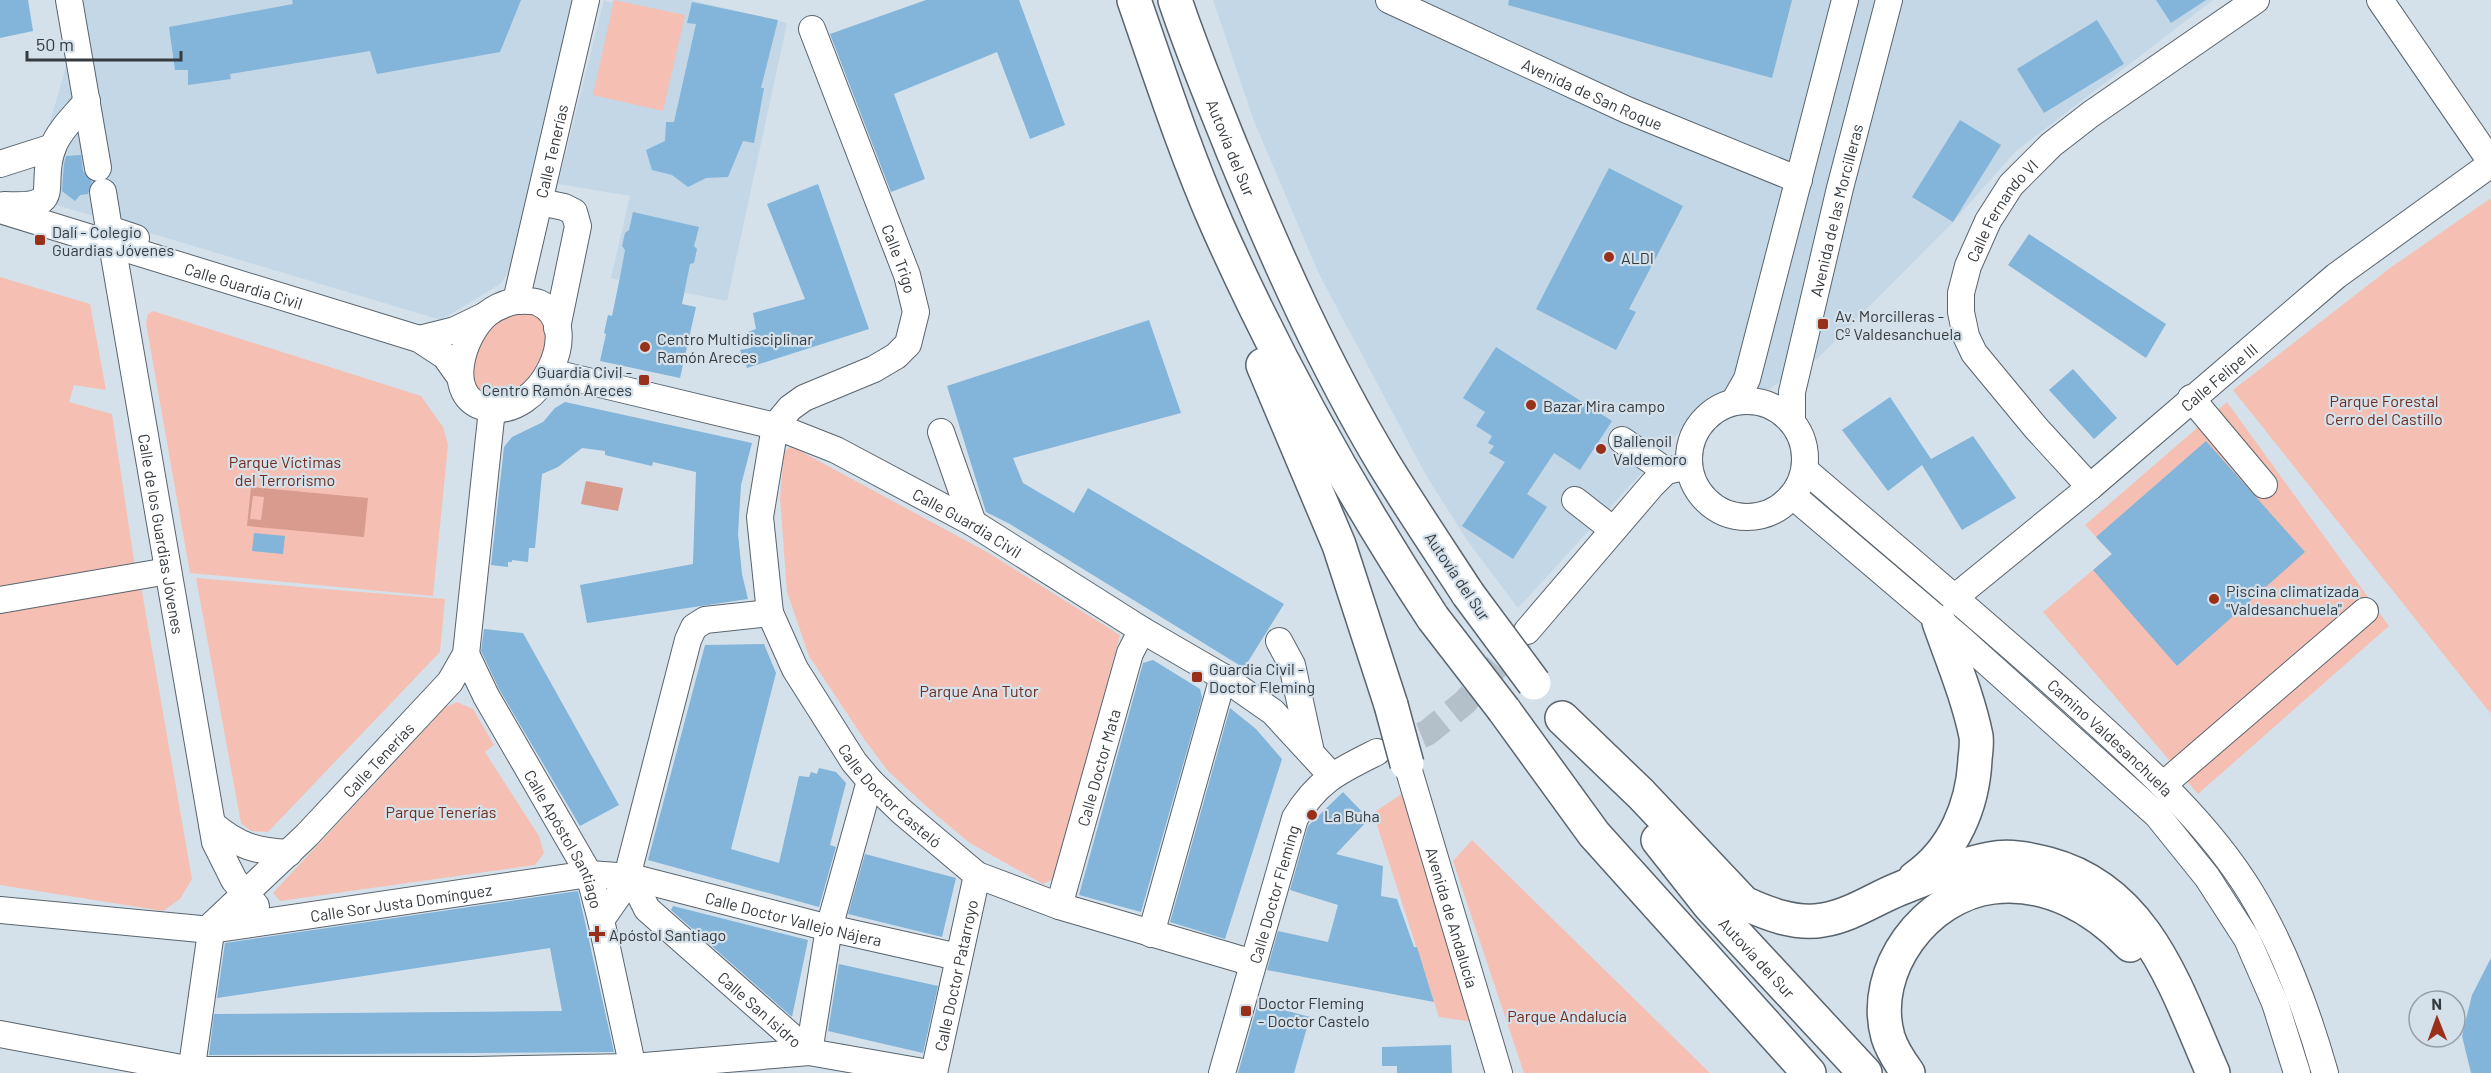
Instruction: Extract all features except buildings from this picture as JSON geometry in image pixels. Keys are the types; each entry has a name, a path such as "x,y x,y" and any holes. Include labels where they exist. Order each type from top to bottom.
{"highway":[{"path":"1134,0 1166,93 1217,224 1297,388 1381,538 1433,618 1504,710 1594,834 1809,1073"},
{"name":"Autovía del Sur","path":"1175,0 1195,60 1262,222 1340,386 1384,464 1468,594 1534,683 1710,906 1865,1073"},
{"path":"1187,0 1195,60"},
{"path":"1217,224 1233,295 1339,546 1391,705 1392,758"},
{"path":"1899,889 1927,870 1952,840 1968,804 1974,774 1976,738 1946,610"},
{"path":"1562,718 1641,794 1744,903 1767,914 1797,920 1823,920 1858,908 1899,889 1991,859 2025,858 2061,868 2095,883 2142,928 2173,980 2213,1073"},
{"path":"1908,1073 1888,1037 1885,1012 1886,988 1895,960 1931,915 1962,895 1993,886 2029,887 2054,892 2078,903 2113,927 2138,952 2198,1039"}],"street":[{"path":"69,0 109,229 268,279 309,296 326,310"},
{"name":"Calle Tenerías","path":"516,301 586,0"},
{"name":"Avenida de San Roque","path":"1389,0 1627,110 1799,180"},
{"path":"1734,402 1747,380 1845,0"},
{"name":"Avenida de las Morcilleras","path":"1792,421 1792,392 1840,188 1889,0"},
{"name":"Calle Fernando VI","path":"2090,487 2036,428 1974,353 1966,336 1961,312 1961,293 1968,266 1988,221 2011,185 2051,145 2091,114 2256,0"},
{"path":"2380,0 2491,163"},
{"name":"Calle Trigo","path":"775,426 790,408 804,398 874,369 896,356 908,344 916,312 907,275 812,29"},
{"path":"0,205 39,204 45,198 53,147 87,101"},
{"path":"0,164 53,147"},
{"name":"Calle Felipe III","path":"1946,610 2336,276 2491,163"},
{"path":"487,314 474,329 467,342 463,352 460,376 464,390 470,397 479,406 492,409 517,404 532,394 550,372 557,350 557,328 578,226 574,212 564,207 540,202"},
{"name":"Calle Guardia Civil","path":"0,210 419,339 445,356 460,376"},
{"name":"Calle de los Guardias Jóvenes","path":"112,244 215,842 223,861 244,894 271,921"},
{"path":"419,339 455,330 498,307 516,301 538,303 552,314 557,328"},
{"name":"Calle Guardia Civil","path":"550,372 775,426 836,450 973,524 1142,630 1223,677 1273,712 1331,775"},
{"path":"2191,398 2264,485"},
{"path":"1527,631 1612,529 1677,469 1704,418 1718,408 1734,402 1750,400 1780,410 1792,421 1801,435 1806,452 1805,470 1801,484 1793,496 1778,509 1760,517 1740,518 1721,512 1705,501 1694,485 1677,469 1622,440"},
{"name":"Calle Tenerías","path":"211,930 212,925 289,853 441,692 450,682 466,654 492,409"},
{"name":"Calle Doctor Casteló","path":"775,426 760,517 770,613 795,669 855,762 870,781 901,811 977,876 1059,906 1253,963"},
{"path":"941,432 973,524"},
{"name":"Camino Valdesanchuela","path":"1805,470 2157,815 2207,877 2247,939 2275,1002 2297,1073"},
{"name":"Camino Valdesanchuela","path":"1793,496 1946,610 2037,669 2164,784 2229,861 2273,930 2300,994 2325,1073"},
{"path":"1575,500 1612,529"},
{"path":"0,600 168,571"},
{"path":"2164,784 2365,611"},
{"path":"601,920 631,877 630,865 688,640 694,627 705,620 770,613"},
{"name":"Calle Doctor Mata","path":"1059,906 1131,653 1142,630"},
{"path":"1280,641 1292,665 1311,752"},
{"name":"Calle Apóstol Santiago","path":"466,654 486,696 589,874 634,1070"},
{"path":"1151,934 1223,677"},
{"path":"441,692 458,688 486,696"},
{"name":"Calle Doctor Fleming","path":"1222,1073 1295,818 1306,800 1331,775 1392,758"},
{"name":"Avenida de Andalucía","path":"1392,758 1499,1073"},
{"path":"0,1035 191,1072 634,1070 809,1052 829,928 870,781"},
{"path":"212,824 239,844 263,851 289,853"},
{"name":"Calle Doctor Vallejo Nájera","path":"589,874 631,877 829,928 958,957"},
{"name":"Calle Sor Justa Domínguez","path":"0,910 211,930 589,874"},
{"name":"Calle Doctor Patarroyo","path":"932,1073 977,876"},
{"name":"Calle San Isidro","path":"631,877 647,909 809,1052 932,1073"},
{"path":"191,1072 211,930"}],"shaded area":[{"path":"60,0 576,0 511,269 500,284 441,320 33,198 49,125 70,53"},
{"path":"604,0 612,3 613,0 691,0 787,23 727,301 611,278 630,196 558,184"},
{"path":"1213,0 2213,0 2016,151 1953,222 1818,358 1769,389 1731,390 1700,409 1518,608 1469,543 1427,477 1319,274 1254,121"},
{"path":"586,481 623,488 618,511 581,504"},
{"path":"251,487 368,498 364,537 247,526","holes":["253,496 264,497 261,520 250,519"]}],"green space":[{"path":"614,0 685,15 663,111 593,95"},
{"name":"Parque Forestal Cerro del Castillo","path":"2491,198 2491,714 2233,390 2390,268"},
{"path":"0,277 90,304 106,390 74,385 69,402 112,414 135,567 0,589"},
{"path":"523,310 540,316 548,336 538,372 513,395 490,400 474,388 470,370 474,349 496,321"},
{"name":"Parque Víctimas del Terrorismo","path":"153,311 421,396 443,427 448,445 433,596 190,573 146,323 148,314"},
{"name":"Piscina climatizada \"Valdesanchuela\"","path":"2227,402 2389,626 2198,794 2043,612 2112,554 2085,525"},
{"name":"Parque Ana Tutor","path":"791,446 987,552 1120,635 1054,879 1043,884 970,843 936,815 888,771 809,656 787,592 780,498 784,452"},
{"path":"196,578 445,599 440,652 268,832 251,831 241,823"},
{"path":"141,586 192,879 180,899 163,911 0,885 0,611"},
{"name":"Parque Tenerías","path":"457,702 473,709 494,745 485,752 539,836 544,853 535,865 280,901 273,893 446,707"},
{"path":"1406,791 1480,1023 1439,1017 1373,813"},
{"name":"Parque Andalucía","path":"1472,840 1710,1073 1524,1073 1453,861"}],"tunnel":[{"path":"1385,750 1427,733 1465,702 1521,638"}],"place":[{"name":"Dalí - Colegio Guardias Jóvenes","path":"40,240"},
{"name":"ALDI","path":"1609,257"},
{"name":"Av. Morcilleras - Cº Valdesanchuela","path":"1823,324"},
{"name":"Centro Multidisciplinar Ramón Areces","path":"645,347"},
{"name":"Guardia Civil - Centro Ramón Areces","path":"644,380"},
{"name":"Bazar Mira campo","path":"1531,405"},
{"name":"Ballenoil Valdemoro","path":"1601,449"},
{"name":"Piscina climatizada \"Valdesanchuela\"","path":"2214,599"},
{"name":"Guardia Civil - Doctor Fleming","path":"1197,677"},
{"name":"La Buha","path":"1312,815"},
{"name":"Apóstol Santiago","path":"597,934"},
{"name":"Doctor Fleming - Doctor Castelo","path":"1246,1011"}]}
